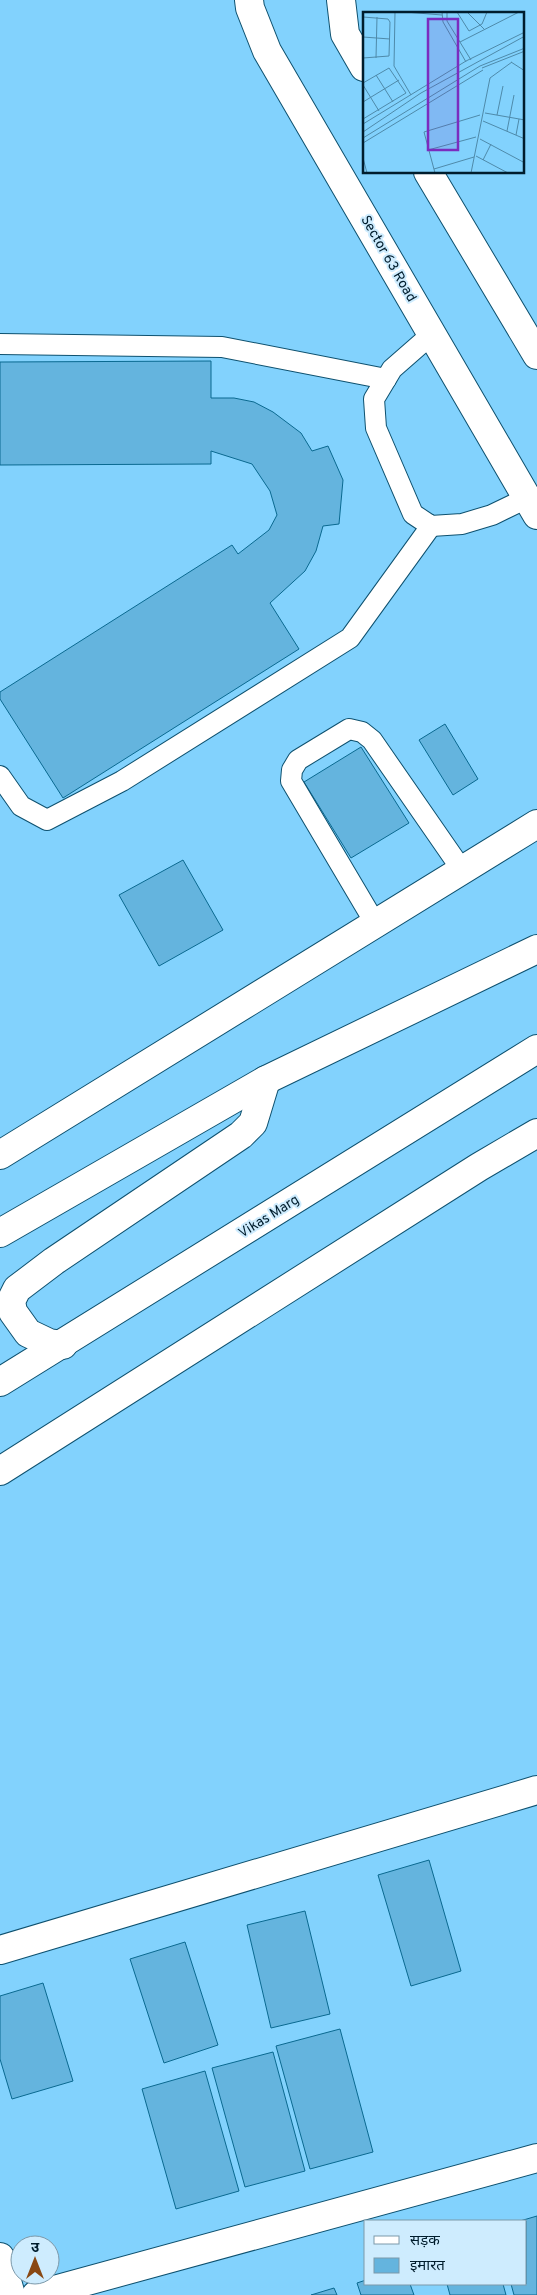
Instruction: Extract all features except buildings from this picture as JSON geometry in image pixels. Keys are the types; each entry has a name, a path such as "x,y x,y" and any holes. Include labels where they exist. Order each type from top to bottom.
{"street":[{"name":"Sector 63 Road","path":"249,0 250,8 267,52 532,506"},
{"path":"341,0 345,34 363,65"},
{"path":"429,174 537,355"},
{"path":"0,1155 537,824"},
{"path":"0,1233 266,1080 537,949"},
{"name":"Vikas Marg","path":"0,1382 63,1345 537,1049"},
{"path":"63,1345 49,1343 28,1333 13,1312 11,1301 17,1289 54,1260 241,1135 253,1123 266,1080"},
{"path":"0,1471 470,1172 537,1134"},
{"path":"0,1950 537,1790"},
{"path":"36,2295 537,2158"},
{"path":"0,2257 11,2295"}],"lane":[{"path":"432,334 392,369 374,399 376,428 413,514 431,526 478,521 532,506"},
{"path":"0,344 222,347 386,379"},
{"path":"0,776 21,806 47,820 122,781 350,638 431,526"},
{"path":"375,923 291,781 292,770 298,760 349,730 362,732 372,740 462,870"}]}
